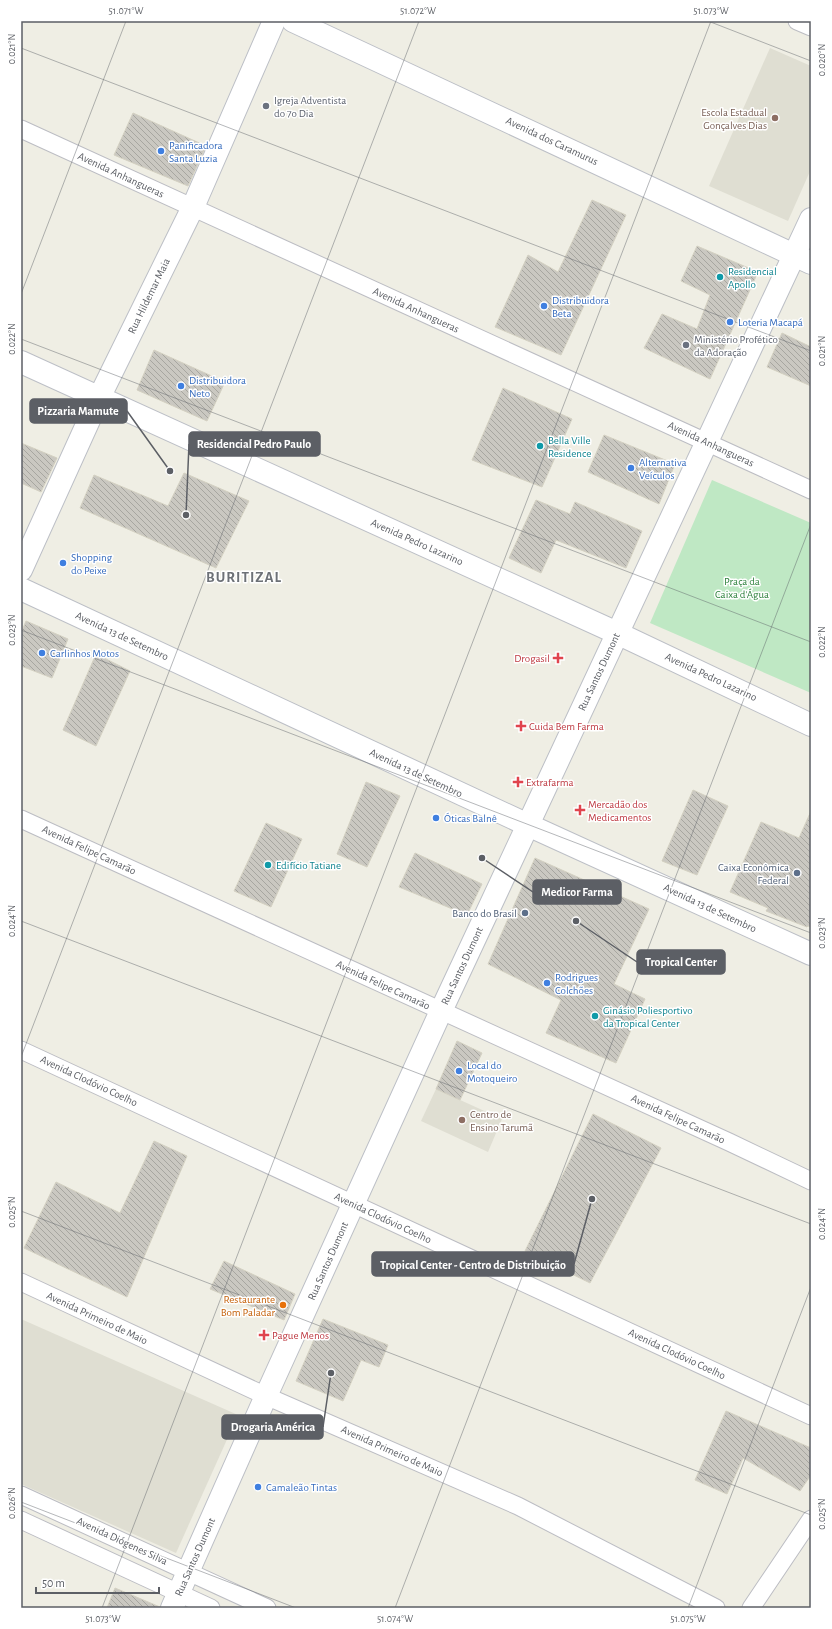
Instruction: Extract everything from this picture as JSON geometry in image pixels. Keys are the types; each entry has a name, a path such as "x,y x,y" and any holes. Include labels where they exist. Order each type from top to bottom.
{"main road":[{"name":"Rua Hildemar Maia","path":"21,570 99,398 193,208 274,21"},
{"name":"Avenida dos Caramurus","path":"294,21 803,259"},
{"name":"Rua Santos Dumont","path":"176,1601 266,1396 617,633 707,443 803,259 811,220"},
{"name":"Avenida Pedro Lazarino","path":"21,362 617,633 811,725"},
{"name":"Avenida 13 de Setembro","path":"21,589 528,825 811,954"}],"street":[{"path":"797,21 811,27"},
{"name":"Avenida Anhangueras","path":"21,129 811,490"},
{"name":"Avenida Felipe Camarão","path":"21,819 729,1142 811,1181"},
{"name":"Avenida Clodóvio Coelho","path":"21,1050 811,1416"},
{"name":"Avenida Primeiro de Maio","path":"21,1282 266,1396 518,1506 716,1608"},
{"name":"Avenida Diógenes Silva","path":"21,1495 267,1608"},
{"path":"751,1608 811,1519"},
{"path":"21,1520 176,1601 211,1608"}],"shaded area":[{"name":"Escola Estadual Gonçalves Dias","path":"770,48 811,66 811,169 788,221 709,186"},
{"name":"Centro de Ensino Tarumã","path":"436,1089 502,1119 488,1152 421,1121"},
{"path":"21,1319 238,1415 176,1553 21,1484"}],"green space":[{"name":"Praça da Caixa d'Água","path":"712,480 811,523 811,693 650,623"}],"building":[{"name":"Panificadora Santa Luzia","path":"133,113 206,146 188,186 114,155"},
{"name":"Distribuidora Beta","path":"592,200 626,215 561,355 495,327 528,255 558,272"},
{"path":"697,246 758,272 710,379 644,348 662,314 697,329 710,295 681,281"},
{"path":"782,333 811,347 811,386 767,367"},
{"name":"Distribuidora Neto","path":"154,350 225,382 207,421 137,390"},
{"path":"503,388 572,419 542,487 472,460"},
{"name":"Alternativa Veículos","path":"604,435 675,464 659,504 588,472"},
{"path":"21,443 57,458 41,492 21,483"},
{"path":"184,473 249,501 216,568 80,508 94,475 168,506"},
{"path":"536,500 570,514 575,502 642,531 626,568 556,540 541,573 509,558"},
{"name":"Carlinhos Motos","path":"26,621 68,639 52,678 21,666 21,633"},
{"path":"96,654 130,671 96,746 63,730"},
{"path":"366,782 400,796 367,867 337,854"},
{"path":"693,790 728,806 697,875 662,861"},
{"path":"811,811 811,927 807,927 766,911 768,908 730,892 761,822 799,838"},
{"name":"Edifício Tatiane","path":"266,823 302,839 271,907 234,891"},
{"path":"415,853 482,884 467,915 399,887"},
{"path":"535,858 649,909 614,984 645,999 616,1063 546,1033 561,1000 488,964"},
{"name":"Local do Motoqueiro","path":"457,1041 482,1053 460,1100 436,1089"},
{"path":"593,1114 661,1148 590,1283 525,1251"},
{"path":"154,1141 187,1156 127,1297 24,1248 56,1182 120,1213"},
{"path":"224,1261 295,1294 284,1320 210,1289"},
{"path":"323,1319 388,1345 379,1367 361,1360 343,1401 296,1381"},
{"path":"726,1411 811,1448 811,1475 800,1491 743,1458 727,1494 695,1480"},
{"path":"115,1588 160,1607 160,1608 107,1608"}],"place":[{"name":"Igreja Adventista do 7o Dia","path":"266,106"},
{"name":"Escola Estadual Gonçalves Dias","path":"775,118"},
{"name":"Panificadora Santa Luzia","path":"161,151"},
{"name":"Residencial Apollo","path":"720,277"},
{"name":"Distribuidora Beta","path":"544,306"},
{"name":"Loteria Macapá","path":"730,322"},
{"name":"Ministério Profético da Adoração","path":"686,345"},
{"name":"Distribuidora Neto","path":"181,386"},
{"name":"Bella Ville Residence","path":"540,446"},
{"name":"Alternativa Veículos","path":"631,468"},
{"name":"Pizzaria Mamute","path":"170,471"},
{"name":"Residencial Pedro Paulo","path":"186,515"},
{"name":"Shopping do Peixe","path":"63,563"},
{"name":"Carlinhos Motos","path":"42,653"},
{"name":"Drogasil","path":"558,658"},
{"name":"Cuida Bem Farma","path":"521,726"},
{"name":"Extrafarma","path":"518,782"},
{"name":"Mercadão dos Medicamentos","path":"580,810"},
{"name":"Óticas Balnê","path":"436,818"},
{"name":"Medicor Farma","path":"482,858"},
{"name":"Edifício Tatiane","path":"268,865"},
{"name":"Caixa Econômica Federal","path":"797,873"},
{"name":"Banco do Brasil","path":"525,913"},
{"name":"Tropical Center","path":"576,921"},
{"name":"Rodrigues Colchões","path":"547,983"},
{"name":"Ginásio Poliesportivo da Tropical Center","path":"595,1016"},
{"name":"Local do Motoqueiro","path":"459,1071"},
{"name":"Centro de Ensino Tarumã","path":"462,1120"},
{"name":"Tropical Center - Centro de Distribuição","path":"592,1199"},
{"name":"Restaurante Bom Paladar","path":"283,1305"},
{"name":"Pague Menos","path":"264,1335"},
{"name":"Drogaria América","path":"331,1373"},
{"name":"Camaleão Tintas","path":"258,1487"}],"district":[{"name":"BURITIZAL","path":"244,577"}]}
